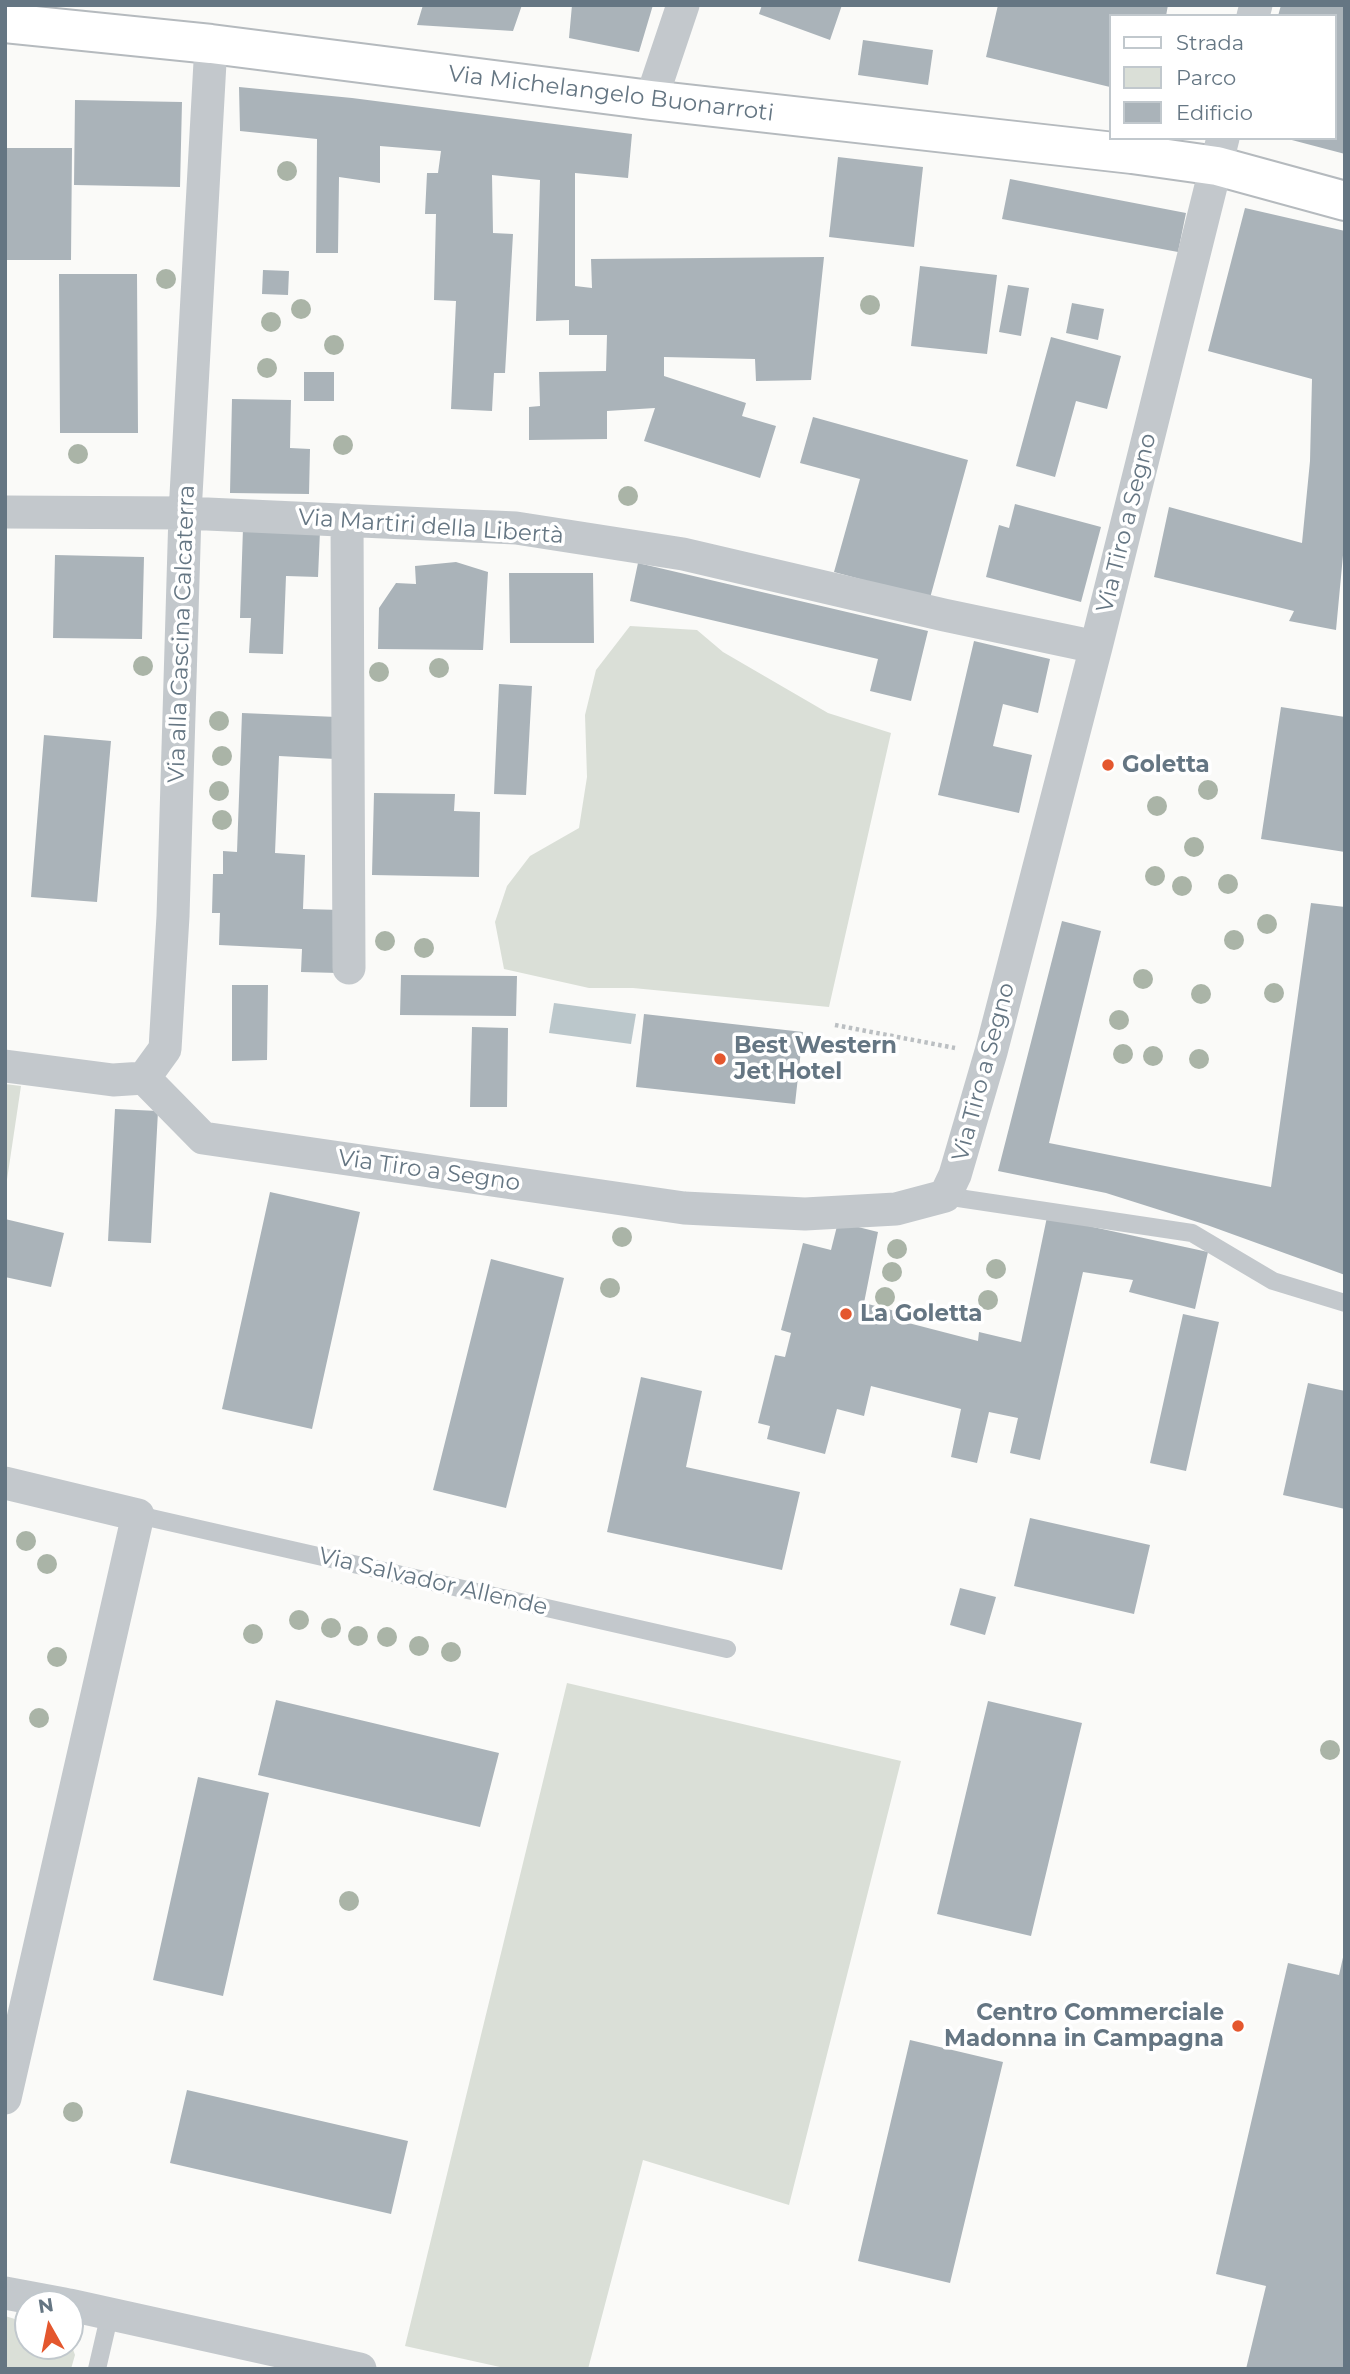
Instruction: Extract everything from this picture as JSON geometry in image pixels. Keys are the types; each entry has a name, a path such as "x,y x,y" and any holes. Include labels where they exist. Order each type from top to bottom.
{"main road":[{"name":"Via Michelangelo Buonarroti","path":"5,23 211,44 651,100 1132,154 1220,152 1345,201"}],"street":[{"path":"651,100 683,5"},
{"name":"Via alla Cascina Calcaterra","path":"144,1078 165,1049 173,916 185,513 211,44"},
{"name":"Via Tiro a Segno","path":"144,1078 203,1138 684,1208 805,1214 896,1209 945,1196 955,1175 991,1052 1220,152"},
{"name":"Via Martiri della Libertà","path":"5,512 185,513 516,528 683,554 930,612 1096,647"},
{"path":"348,520 349,968"},
{"path":"5,1066 113,1080 144,1078"},
{"name":"Via Salvador Allende","path":"5,1483 138,1515"},
{"path":"5,2098 138,1515"},
{"path":"84,2308 360,2369"}],"lane":[{"path":"945,1196 1192,1233 1273,1281 1345,1303"},
{"name":"Via Salvador Allende","path":"138,1515 727,1650"},
{"path":"97,2369 110,2313"}],"path":[{"path":"835,1025 944,1047 991,1052"}],"green space":[{"path":"630,626 697,630 723,652 828,713 891,733 829,1007 633,988 589,988 504,969 495,922 507,886 530,856 579,828 587,777 585,715 596,670"},
{"path":"5,1084 21,1086 5,1193"},
{"path":"567,1683 901,1761 789,2205 643,2160 588,2369 509,2369 405,2346"},
{"path":"5,2316 14,2319 14,2360 74,2360 71,2369 5,2369"}],"shaded area":[{"path":"554,1003 636,1014 631,1044 549,1033"}],"building":[{"path":"423,5 522,5 513,31 417,25"},
{"path":"572,5 653,5 639,52 569,38"},
{"path":"762,5 842,5 830,40 759,14"},
{"path":"998,5 1168,5 1166,14 1108,14 1108,87 986,57"},
{"path":"1281,5 1345,5 1345,154 1292,140 1336,140 1336,14 1279,14"},
{"path":"863,40 933,50 928,85 858,75"},
{"path":"239,87 352,98 632,134 628,178 575,173 575,286 592,288 591,259 824,257 811,380 756,381 755,359 664,357 664,376 746,403 742,416 776,426 760,478 644,441 655,408 607,411 607,439 529,440 529,407 540,406 539,372 606,371 607,335 569,335 569,320 536,321 540,180 492,175 493,233 513,234 505,373 494,373 492,411 451,409 456,301 434,300 436,214 425,214 427,173 438,173 441,151 380,146 380,183 339,177 338,253 316,253 317,139 240,131"},
{"path":"75,100 182,102 180,187 74,185"},
{"path":"5,148 72,148 71,260 5,260"},
{"path":"838,157 923,167 914,247 829,237"},
{"path":"1010,179 1186,213 1178,252 1002,219"},
{"path":"1245,208 1345,231 1345,534 1336,630 1289,621 1294,611 1154,577 1169,507 1302,543 1310,461 1312,379 1208,351"},
{"path":"920,266 997,275 987,354 911,346"},
{"path":"263,270 289,271 288,295 262,294"},
{"path":"59,274 137,274 138,433 60,433"},
{"path":"1008,285 1029,288 1021,336 999,332"},
{"path":"1072,303 1104,309 1098,340 1066,333"},
{"path":"1051,337 1121,356 1107,409 1076,401 1055,477 1016,466"},
{"path":"304,372 334,372 334,401 304,401"},
{"path":"232,399 291,400 290,448 310,449 309,494 230,493"},
{"path":"813,417 968,460 930,598 834,572 860,479 800,463"},
{"path":"1015,504 1101,527 1081,602 986,577 999,525 1009,528"},
{"path":"243,528 320,531 318,577 286,576 283,654 249,653 251,618 240,618"},
{"path":"55,555 144,557 142,639 53,638"},
{"path":"456,562 488,572 483,650 378,649 379,608 396,583 416,584 415,566"},
{"path":"638,563 928,631 911,701 870,691 878,659 630,601"},
{"path":"509,573 593,573 594,643 510,643"},
{"path":"974,641 1050,659 1038,713 1003,704 993,746 1032,755 1019,813 938,795"},
{"path":"499,684 532,686 526,795 494,794"},
{"path":"1281,707 1345,717 1345,852 1261,839"},
{"path":"242,713 337,717 335,759 279,756 275,853 305,855 303,909 341,910 338,973 301,972 302,949 219,945 220,913 212,913 213,874 223,874 223,851 237,852"},
{"path":"44,735 111,741 97,902 31,897"},
{"path":"374,793 455,794 454,811 480,812 479,877 372,875"},
{"path":"1311,903 1345,907 1345,1275 1207,1225 1106,1193 998,1171 1062,921 1101,931 1049,1143 1271,1187"},
{"path":"401,975 517,976 516,1016 400,1015"},
{"path":"232,985 268,985 267,1060 232,1061"},
{"name":"Best Western Jet Hotel","path":"644,1014 803,1032 795,1104 636,1087"},
{"path":"472,1027 508,1028 507,1107 470,1107"},
{"path":"115,1109 158,1111 151,1243 108,1241"},
{"path":"270,1192 360,1212 312,1429 222,1409"},
{"path":"1047,1217 1208,1252 1195,1309 1129,1292 1133,1280 1083,1272 1040,1460 1010,1453 1018,1418 989,1412 977,1463 951,1457 961,1409 871,1386 864,1416 837,1409 825,1454 767,1439 770,1426 758,1423 775,1355 785,1357 791,1333 781,1330 803,1243 831,1250 838,1222 878,1232 864,1303 895,1311 893,1319 978,1341 979,1332 1021,1342"},
{"path":"5,1219 64,1233 51,1287 5,1277"},
{"path":"491,1259 564,1278 506,1508 433,1490"},
{"path":"1183,1314 1219,1322 1186,1471 1150,1463"},
{"path":"641,1377 702,1391 686,1467 800,1492 782,1570 607,1532"},
{"path":"1308,1383 1345,1391 1345,1509 1283,1495"},
{"path":"1030,1518 1150,1545 1134,1614 1014,1586"},
{"path":"960,1588 996,1597 985,1635 950,1625"},
{"path":"276,1700 499,1753 480,1827 258,1775"},
{"path":"988,1701 1082,1723 1031,1936 937,1914"},
{"path":"198,1777 269,1793 223,1996 153,1980"},
{"path":"1344,1953 1345,2369 1246,2369 1266,2286 1216,2274 1288,1963 1339,1975"},
{"path":"910,2040 1003,2062 950,2283 858,2261"},
{"path":"187,2090 408,2141 391,2214 170,2163"}],"place":[{"name":"Goletta","path":"1108,765"},
{"name":"Best Western Jet Hotel","path":"720,1059"},
{"name":"La Goletta","path":"846,1314"},
{"name":"Centro Commerciale Madonna in Campagna","path":"1238,2026"}]}
